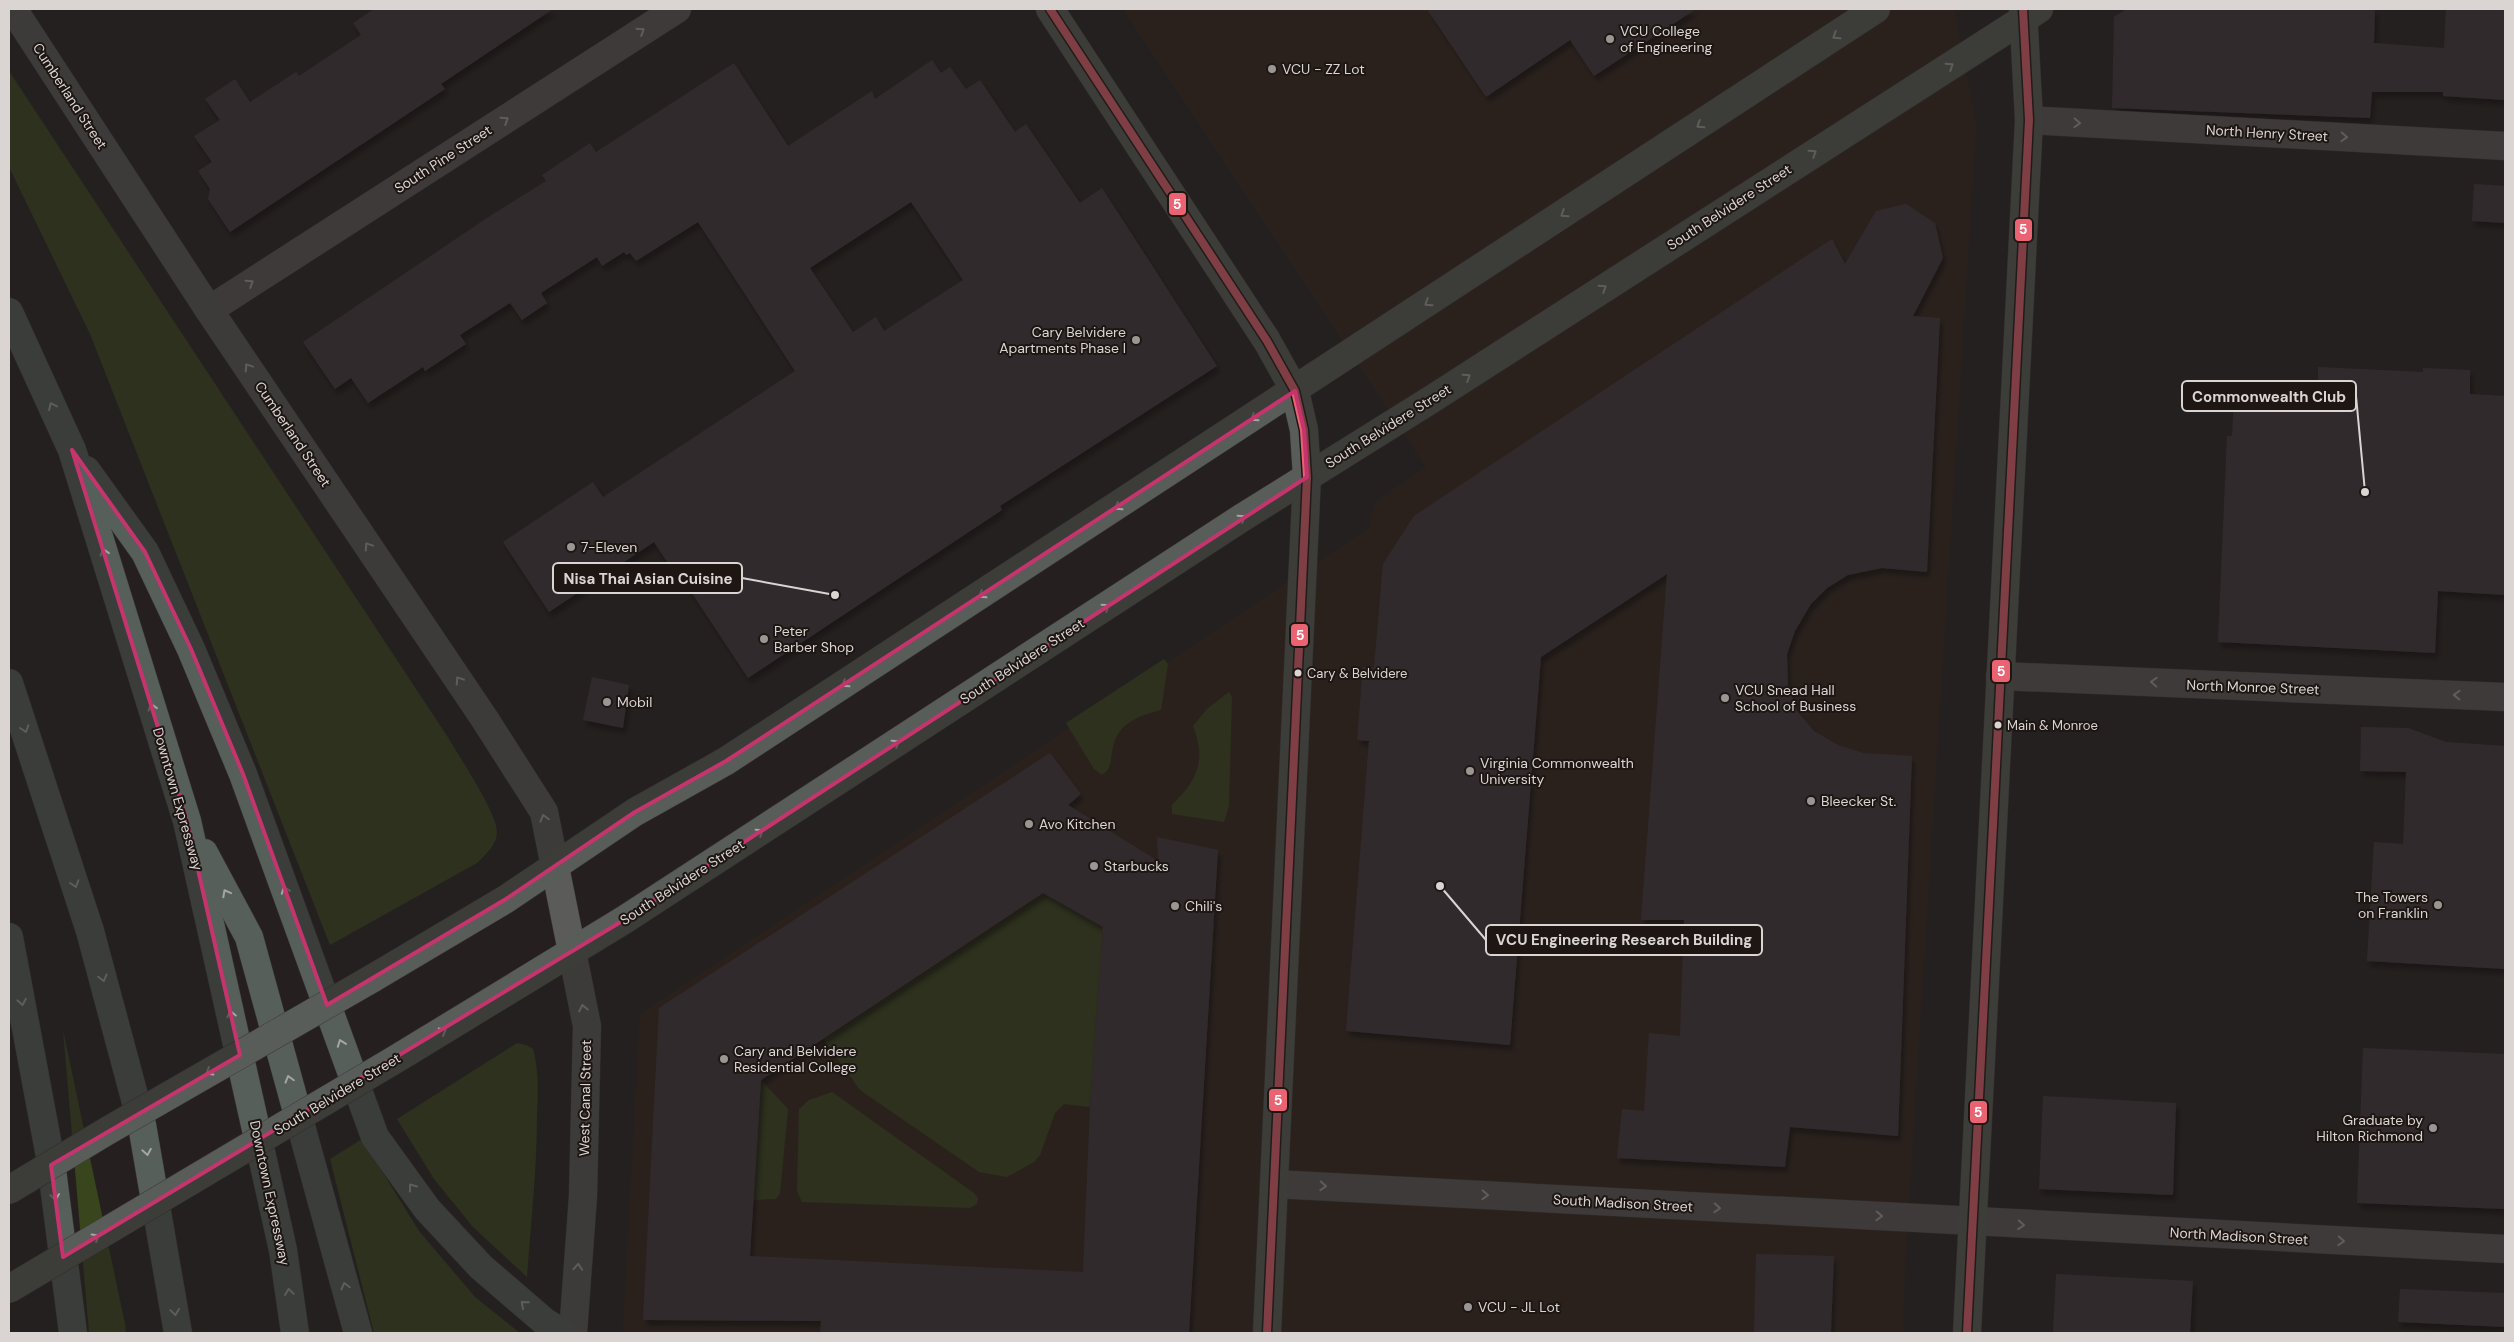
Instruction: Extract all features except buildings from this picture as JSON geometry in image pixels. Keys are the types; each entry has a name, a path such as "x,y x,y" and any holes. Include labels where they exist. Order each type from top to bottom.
{"highway":[{"name":"Downtown Expressway","path":"9,312 72,450 187,821 283,1250 295,1333"},
{"path":"72,450 145,552 191,649 243,774 375,1138 427,1209 482,1267 544,1322 563,1333"},
{"path":"9,683 90,931 142,1125 178,1333"},
{"path":"187,821 249,937 358,1333"},
{"path":"9,937 51,1162 73,1333"}],"main road":[{"name":"Cumberland Street","path":"13,9 210,310 484,718 544,812 554,866"},
{"path":"1050,9 1258,327 1295,391 1304,430 1307,477 1268,1333"},
{"path":"9,1190 506,899 635,812 726,761 1295,391 1876,9"},
{"path":"1966,1333 2029,120 2029,12"},
{"name":"South Belvidere Street","path":"9,1289 572,953 2029,12"},
{"name":"West Canal Street","path":"554,866 587,1026 583,1196 573,1333"}],"street":[{"name":"South Pine Street","path":"210,310 676,9"},
{"name":"North Henry Street","path":"2029,120 2505,146"},
{"name":"North Monroe Street","path":"2000,676 2505,697"},
{"name":"South Madison Street","path":"1274,1184 1972,1222"},
{"name":"North Madison Street","path":"1972,1222 2505,1249"}],"highlighted area":[{"path":"1295,391 1304,430 1307,477 624,920 63,1257 51,1165 240,1055 187,821 72,450 145,552 191,649 243,774 327,1005 506,899 635,812 726,761"}],"shaded area":[{"name":"Virginia Commonwealth University","path":"1123,9 1954,9 1976,125 1905,1261 1903,1333 623,1333 640,1014 1369,528 1375,502 1426,467"}],"green space":[{"path":"9,71 449,739 491,812 497,832 495,841 477,863 330,945 90,334 9,167"},
{"path":"1164,659 1168,664 1161,710 1131,721 1125,726 1113,747 1110,766 1102,775 1094,769 1066,723"},
{"path":"1229,692 1232,697 1229,806 1224,822 1172,814 1172,805 1188,787 1197,769 1199,750 1193,726 1207,709"},
{"path":"1043,893 1103,927 1090,1107 1064,1104 1055,1113 1040,1155 1034,1162 1007,1177 979,1172 860,1090 823,1039"},
{"path":"63,1030 125,1324 126,1333 89,1333"},
{"path":"517,1043 533,1049 538,1081 534,1196 527,1277 473,1227 434,1179 397,1119"},
{"path":"761,1080 788,1109 780,1193 776,1199 753,1200"},
{"path":"832,1092 974,1193 978,1198 977,1204 970,1208 802,1202 797,1191 799,1109 809,1100"},
{"path":"362,1139 419,1231 475,1297 520,1333 374,1333 330,1159"}],"transit line":[{"name":"5","path":"1050,9 1267,341 1295,391 1304,430 1307,477 1267,1333"},
{"name":"5","path":"1967,1333 2029,120 2023,9"}],"place":[{"name":"VCU College of Engineering","path":"1610,39"},
{"name":"VCU - ZZ Lot","path":"1272,69"},
{"name":"Cary Belvidere Apartments Phase I","path":"1136,340"},
{"name":"Commonwealth Club","path":"2365,492"},
{"name":"7-Eleven","path":"571,547"},
{"name":"Nisa Thai Asian Cuisine","path":"835,595"},
{"name":"Peter Barber Shop","path":"764,639"},
{"name":"Cary & Belvidere","path":"1298,673"},
{"name":"VCU Snead Hall School of Business","path":"1725,698"},
{"name":"Mobil","path":"607,702"},
{"name":"Main & Monroe","path":"1998,725"},
{"name":"Virginia Commonwealth University","path":"1470,771"},
{"name":"Bleecker St.","path":"1811,801"},
{"name":"Avo Kitchen","path":"1029,824"},
{"name":"Starbucks","path":"1094,866"},
{"name":"VCU Engineering Research Building","path":"1440,886"},
{"name":"The Towers on Franklin","path":"2438,905"},
{"name":"Chili's","path":"1175,906"},
{"name":"Cary and Belvidere Residential College","path":"724,1059"},
{"name":"Graduate by Hilton Richmond","path":"2433,1128"},
{"name":"VCU - JL Lot","path":"1468,1307"}]}
